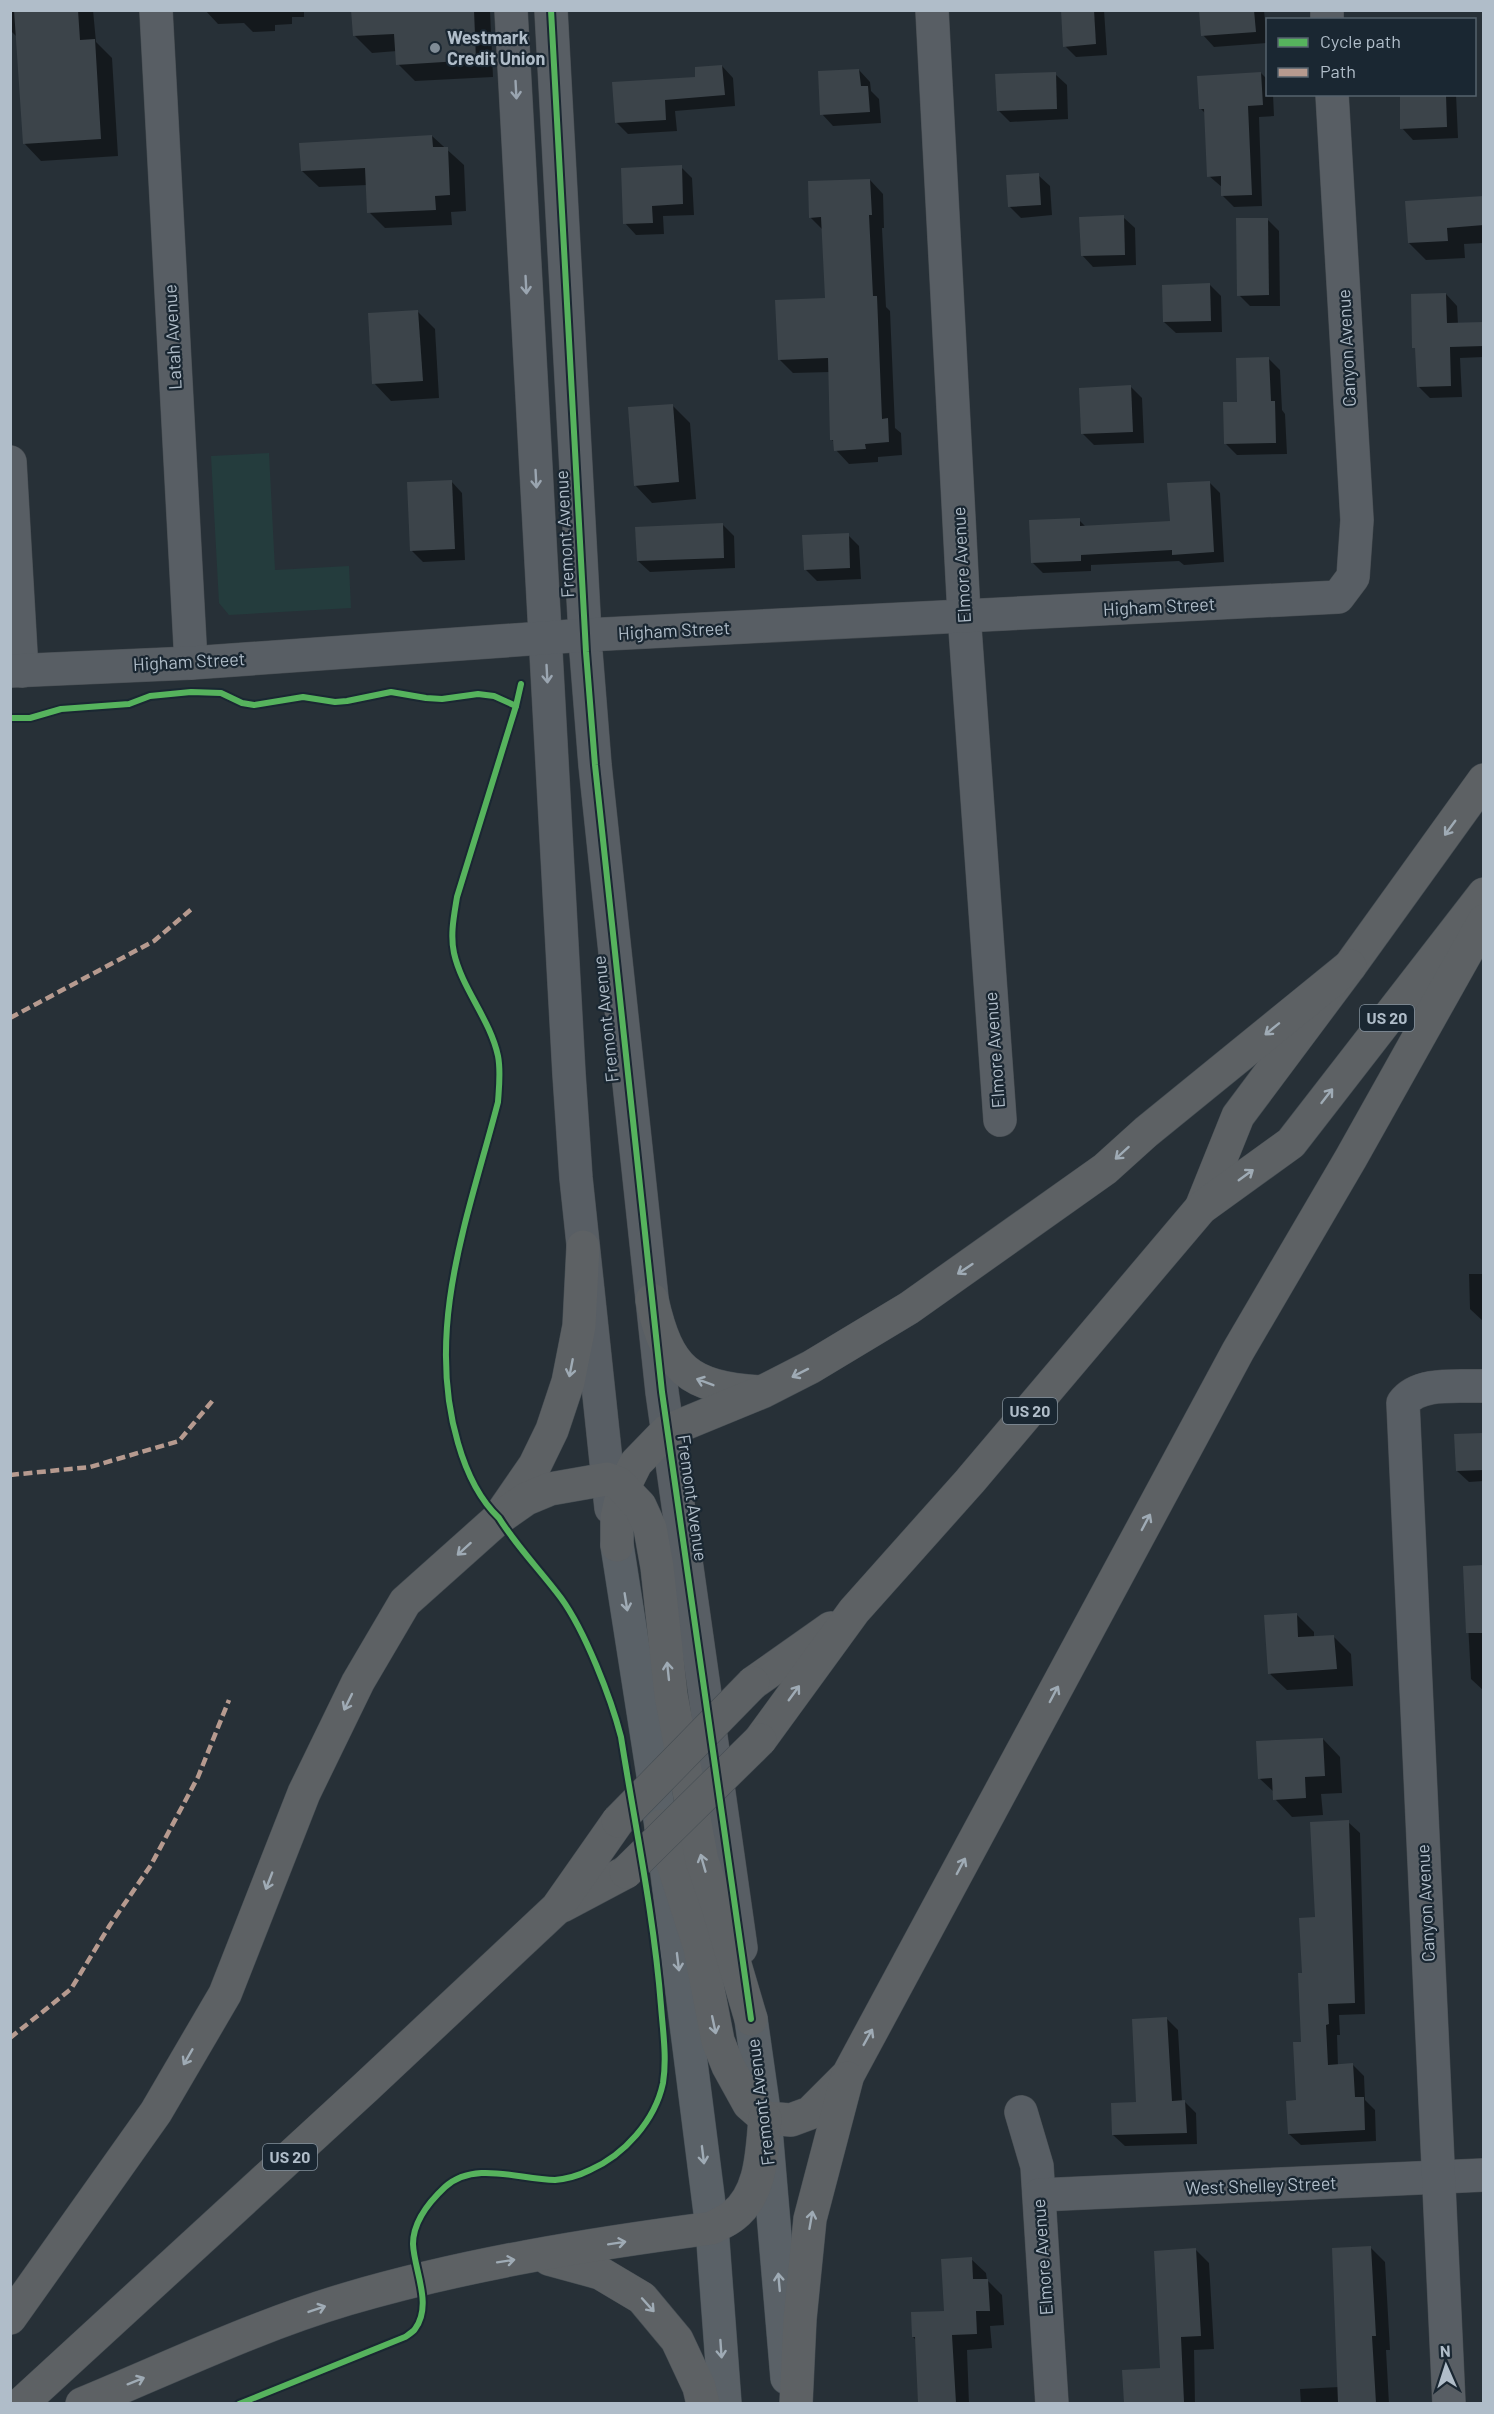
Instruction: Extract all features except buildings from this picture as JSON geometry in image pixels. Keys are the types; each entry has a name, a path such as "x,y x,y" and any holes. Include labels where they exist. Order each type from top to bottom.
{"highway":[{"name":"US 20","path":"1201,1208 1238,1116 1484,780"},
{"name":"US 20","path":"557,1908 626,1872 760,1740 854,1611 970,1481 1201,1208 1291,1143 1484,894"},
{"path":"796,2403 800,2319 810,2219 848,2075 1238,1351 1351,1158 1484,921"},
{"path":"10,2318 156,2112 225,1994 304,1793 358,1682 405,1602 499,1518 526,1499 550,1489 616,1483 667,1431 762,1392 811,1367 909,1308 994,1250 1105,1169 1146,1132 1350,966"},
{"path":"499,1518 535,1465 552,1430 568,1382 579,1326 583,1247"},
{"path":"652,1300 660,1334 673,1358 687,1373 700,1381 728,1390 762,1392"},
{"path":"616,1483 640,1506 650,1528 657,1568 671,1695 702,1861 751,2019"},
{"name":"US 20","path":"21,2403 365,2088 557,1908 618,1821 753,1683 854,1611"},
{"path":"661,1827 700,1948 718,2041 728,2066 749,2104 765,2118 791,2120 810,2112 848,2075"},
{"path":"82,2403 286,2320 346,2299 479,2265 712,2228 734,2216 751,2194 760,2164 765,2118"},
{"path":"539,2256 600,2273 642,2298 677,2340 699,2387 703,2403"}],"main road":[{"name":"Fremont Avenue","path":"617,1545 661,1827 712,2228 725,2403"},
{"name":"Fremont Avenue","path":"751,2019 765,2118 789,2403"}],"street":[{"name":"Latah Avenue","path":"156,10 190,663"},
{"name":"Fremont Avenue","path":"512,10 569,1074 583,1247 616,1483 617,1545"},
{"name":"Fremont Avenue","path":"551,10 585,634 595,765 667,1431 751,2019"},
{"name":"Elmore Avenue","path":"932,10 964,614 1000,1120"},
{"name":"Canyon Avenue","path":"1332,96 1357,520 1353,577 1338,597"},
{"path":"10,462 16,671"},
{"name":"Higham Street","path":"16,671 190,663 585,634 1338,597"},
{"name":"Canyon Avenue","path":"1449,2403 1403,1402 1410,1394 1423,1389 1484,1386"},
{"name":"Elmore Avenue","path":"1021,2112 1037,2166 1052,2403"},
{"name":"West Shelley Street","path":"1039,2195 1484,2175"}],"green space":[{"path":"269,453 275,570 349,566 351,608 229,615 219,603 211,456"}],"marked path":[{"path":"10,1018 154,941 194,907"},
{"path":"10,1475 90,1467 179,1441 214,1399"},
{"path":"10,2038 71,1989 110,1925 151,1865 198,1777 229,1700"}],"cycle path":[{"path":"551,10 586,652 595,765 662,1392 751,2019"},
{"path":"239,2404 405,2337 414,2330 420,2320 423,2298 414,2254 414,2236 423,2212 445,2187 457,2179 484,2173 555,2180 603,2164 626,2146 645,2123 653,2111 663,2083 664,2045 654,1939 617,1721 596,1665 570,1612 485,1502 474,1484 458,1443 449,1400 446,1357 448,1314 454,1271 498,1102 500,1073 498,1056 489,1029 458,966 452,939 453,925 457,897 521,684"},
{"path":"10,718 30,718 61,709 129,704 150,696 191,692 221,693 242,703 254,705 303,697 335,702 347,701 391,692 442,699 478,694 494,696 516,706"}],"place":[{"name":"Westmark Credit Union","path":"435,48"}]}
